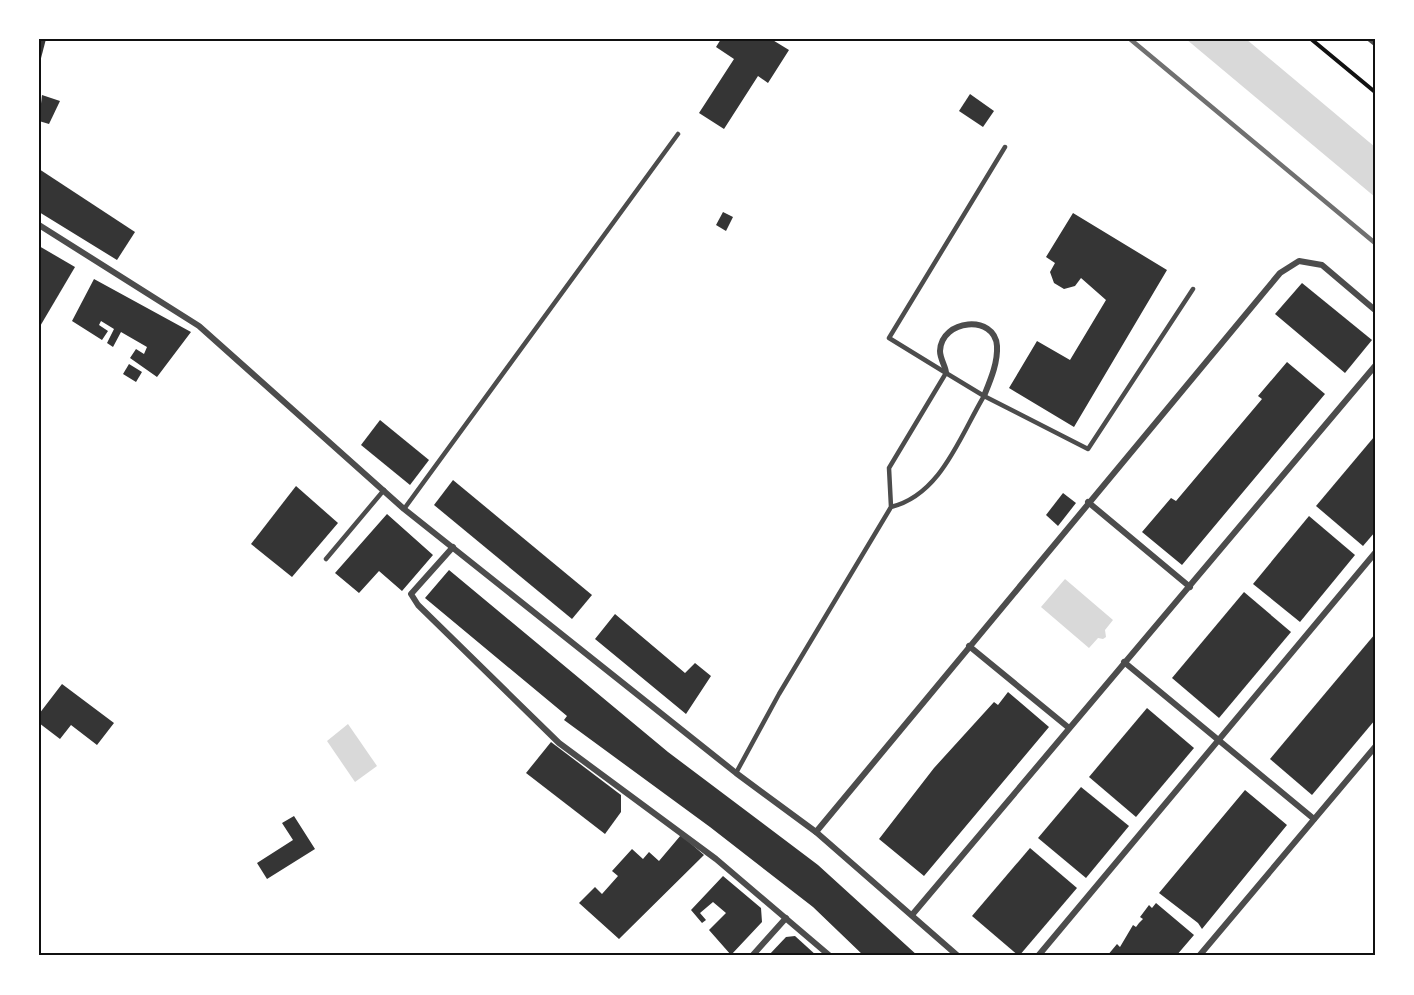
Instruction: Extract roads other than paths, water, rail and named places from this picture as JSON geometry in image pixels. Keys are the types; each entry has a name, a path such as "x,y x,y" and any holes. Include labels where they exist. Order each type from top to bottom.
{"street":[{"path":"1370,39 1375,43"},
{"path":"39,225 199,326 404,509 736,772 816,832 958,956"},
{"path":"816,832 1280,273 1299,261 1322,265 1375,310"},
{"path":"946,373 940,351 944,337 954,327 966,324 979,325 990,332 998,345 995,365 984,396"},
{"path":"912,915 1375,366"},
{"path":"1088,502 1190,586"},
{"path":"453,547 411,594 418,605 559,743 716,859 830,956"},
{"path":"1038,956 1375,553"},
{"path":"969,646 1070,728"},
{"path":"1124,662 1314,819"},
{"path":"1199,956 1375,747"},
{"path":"752,956 786,918"}],"lane":[{"path":"404,509 678,134"},
{"path":"1005,147 889,338 984,396 1088,448 1193,289"},
{"path":"736,772 779,694 891,507 889,468 946,373"},
{"path":"891,507 915,498 934,484 984,396"},
{"path":"326,559 384,490"}],"railway":[{"path":"1130,39 1375,243"}]}
